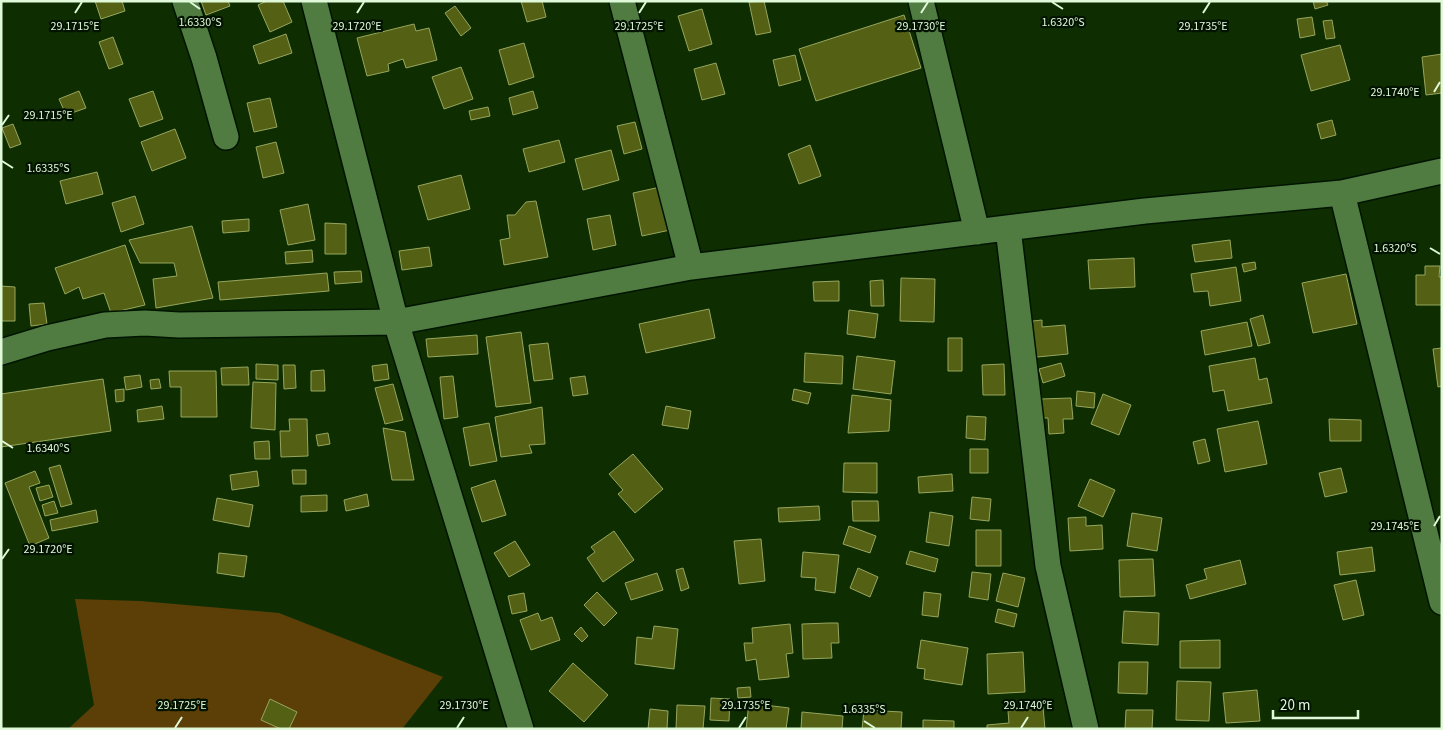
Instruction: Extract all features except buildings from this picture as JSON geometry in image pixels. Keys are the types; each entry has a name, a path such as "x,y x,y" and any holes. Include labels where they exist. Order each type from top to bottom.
{"street":[{"path":"184,1 204,58 226,137"},
{"path":"314,1 396,322 522,729"},
{"path":"622,1 691,267"},
{"path":"921,1 977,232"},
{"path":"1,352 47,338 105,325 146,323 179,325 396,322 691,267 1145,211 1342,193 1442,171"},
{"path":"1342,193 1442,602"},
{"path":"1008,228 1048,566 1086,729"}],"shaded area":[{"path":"75,599 140,601 279,613 443,677 402,729 68,729 94,705"}]}
